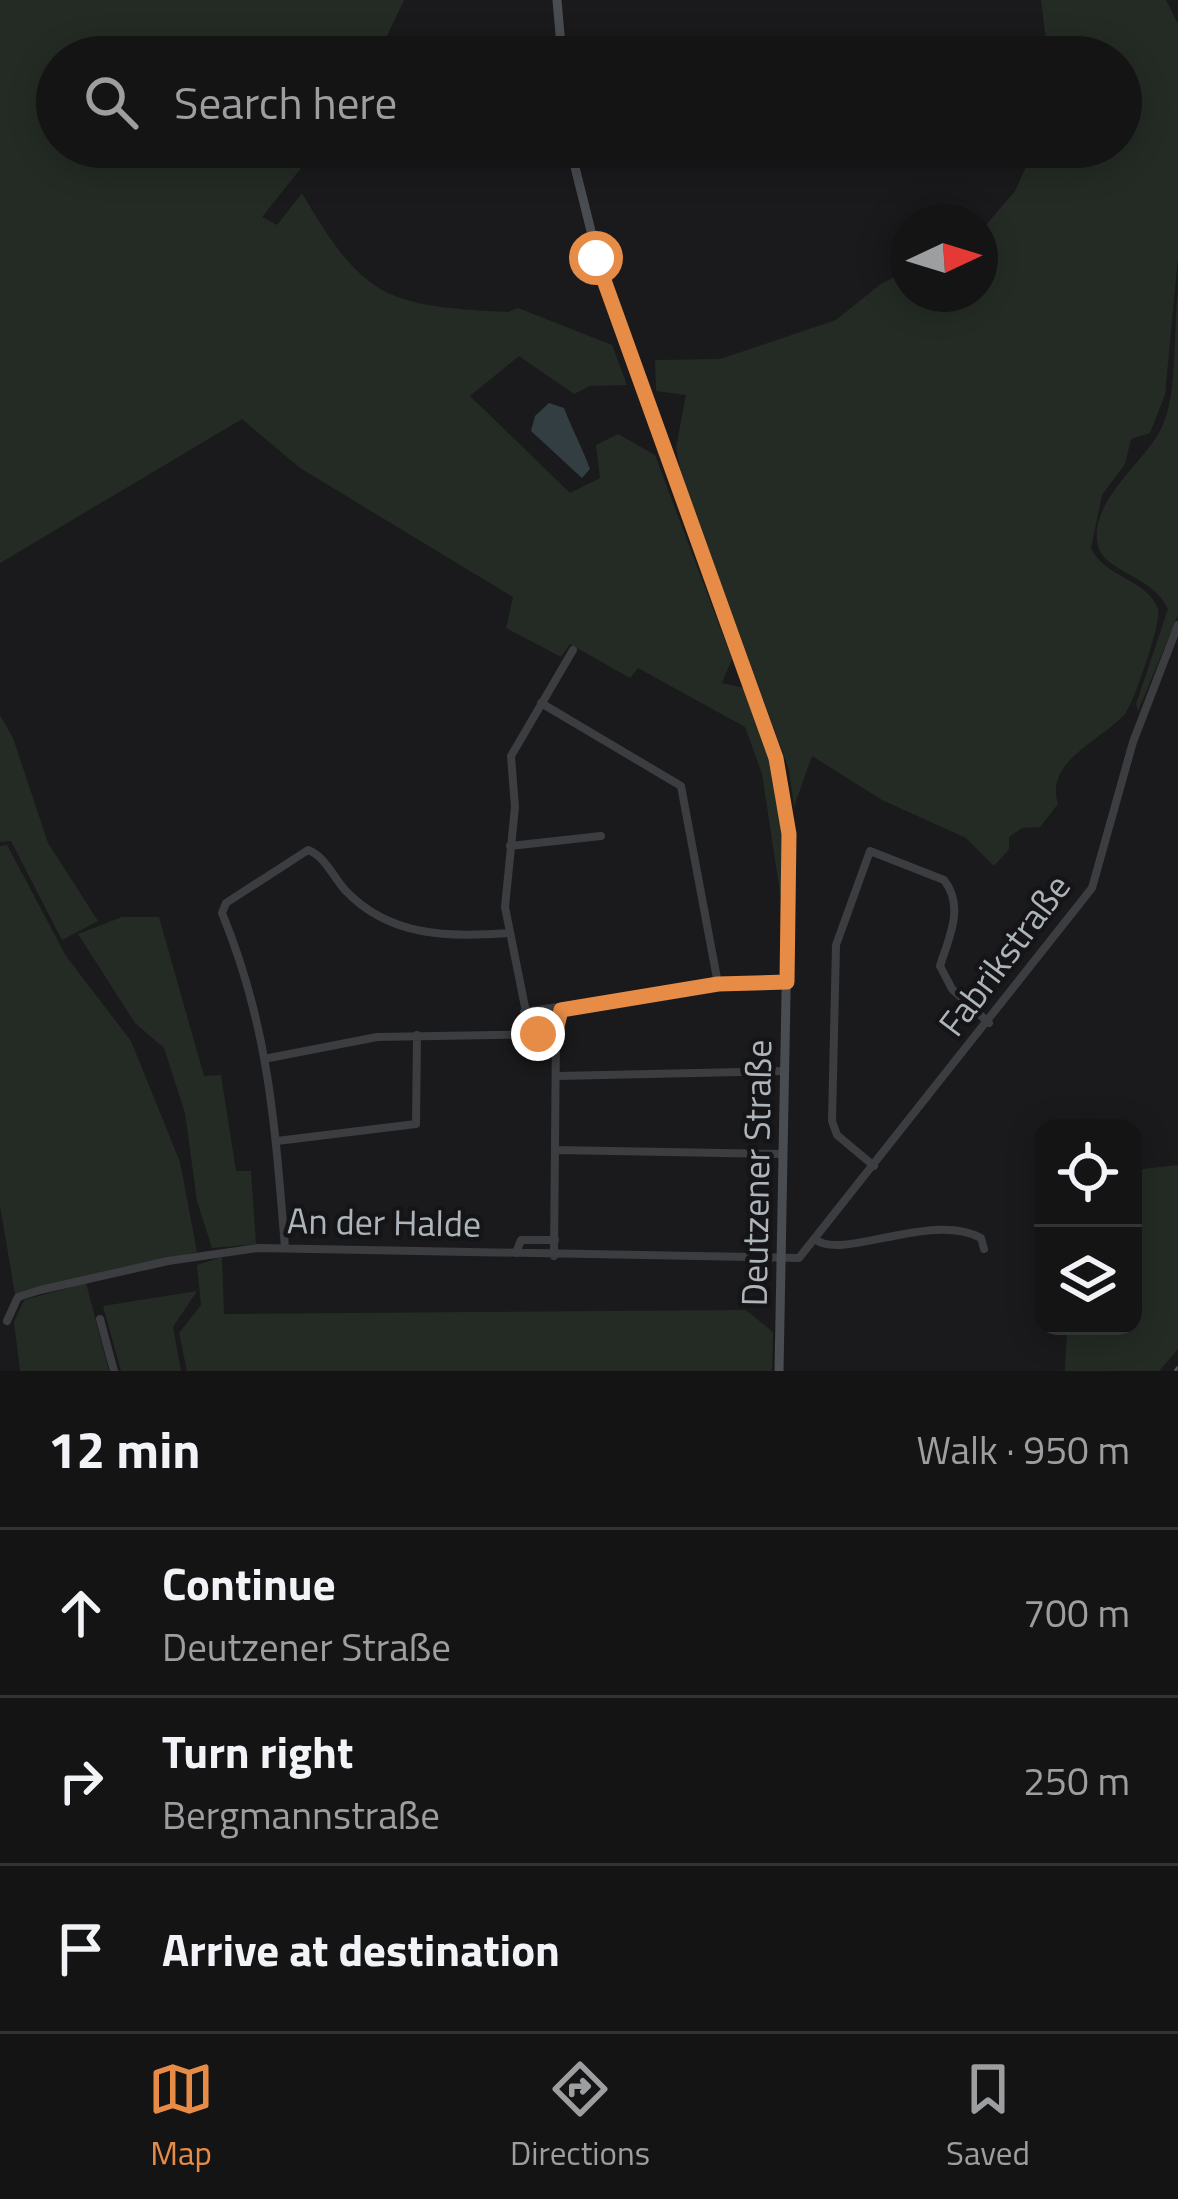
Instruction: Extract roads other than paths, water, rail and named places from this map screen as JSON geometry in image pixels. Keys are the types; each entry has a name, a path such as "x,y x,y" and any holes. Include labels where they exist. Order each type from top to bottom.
{"main road":[{"path":"557,0 560,36"},
{"name":"Deutzener Straße","path":"576,168 607,295 776,758 789,834 779,1371"}],"street":[{"name":"Fabrikstraße","path":"782,1260 799,1258 816,1240 1092,888 1133,742 1178,625"},
{"path":"530,1032 505,898 515,807 511,756 573,650"},
{"path":"541,703 681,787 718,984"},
{"path":"510,847 601,836"},
{"path":"874,1166 837,1136 832,1121 836,944 870,850 944,880 952,890 955,918 940,966 952,989 989,1023"},
{"path":"285,1248 268,1058 252,990 222,913 226,904 302,852 316,853 347,892 400,926 442,936 510,933"},
{"path":"524,1012 718,984 787,982"},
{"path":"554,1256 556,1031 561,1010"},
{"path":"268,1058 417,1035 556,1031"},
{"path":"277,1141 416,1124 417,1035"},
{"path":"557,1076 785,1071"},
{"path":"556,1150 783,1154"},
{"name":"Deutzener Straße","path":"816,1240 836,1248 890,1233 969,1232 981,1238 984,1250"},
{"path":"517,1252 521,1240 554,1240"},
{"name":"An der Halde","path":"7,1321 18,1297 40,1290 168,1261 285,1248 782,1260"},
{"path":"100,1319 114,1371"}],"railway":[{"path":"1175,1371 1178,1367"}]}
